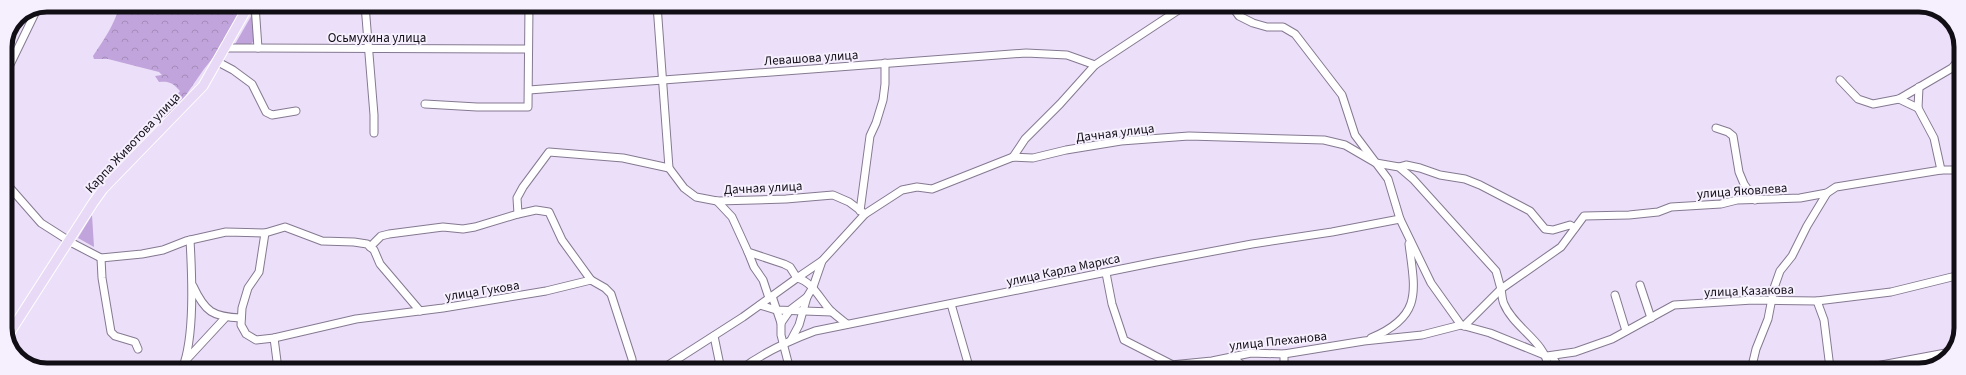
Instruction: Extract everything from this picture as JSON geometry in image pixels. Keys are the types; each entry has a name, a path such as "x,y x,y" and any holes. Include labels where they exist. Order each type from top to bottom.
{"main road":[{"name":"Карпа Животова улица","path":"12,329 92,203 203,86 245,12"}],"street":[{"path":"255,12 258,48"},
{"path":"366,12 374,133"},
{"path":"425,104 477,107 528,107 529,12"},
{"path":"518,214 517,198 523,187 550,152 623,158 669,168 658,12"},
{"path":"1013,157 1025,139 1060,104 1094,65 1177,12"},
{"path":"1236,12 1239,16 1253,23 1267,27 1283,27 1295,34 1342,94 1355,135 1388,180 1400,219 1431,283 1462,325 1490,333 1550,356"},
{"path":"12,60 34,15"},
{"name":"Осьмухина улица","path":"226,48 528,49"},
{"name":"Левашова улица","path":"529,90 1026,53 1067,55 1094,65"},
{"path":"218,62 234,70 252,84 266,112 272,115 296,111"},
{"path":"862,212 870,136 876,123 883,100 885,63"},
{"path":"1840,80 1858,99 1873,104 1899,99 1952,68"},
{"path":"1919,87 1918,108 1934,138 1941,170"},
{"path":"1899,99 1918,108"},
{"path":"1716,128 1728,132 1733,136 1739,172 1744,184 1755,200"},
{"name":"Дачная улица","path":"781,323 790,310 807,297 813,287 822,261 862,212 902,190 917,187 932,189 1013,157 1033,158 1066,150 1121,141 1189,136 1324,140 1345,145 1376,163"},
{"path":"1376,163 1399,167 1406,165 1440,175 1465,179 1480,185 1530,211 1545,229 1553,230 1570,225 1576,228"},
{"path":"1399,167 1413,179 1496,271 1504,304 1513,319 1550,356 1555,363"},
{"name":"Дачная улица","path":"669,168 684,188 696,197 717,201 786,200 832,195 849,202 862,212"},
{"name":"улица Яковлева","path":"1462,325 1501,289 1561,247 1584,216 1629,215 1658,212 1671,207 1721,204 1737,200 1800,198 1827,193 1836,187 1941,170 1954,170"},
{"path":"1753,363 1780,271 1797,248 1807,226 1827,193"},
{"path":"12,196 41,223 68,241 102,258 142,254 163,250 190,240 226,232 264,233 285,227 322,241 367,244 374,250 380,264 420,311"},
{"path":"717,201 732,217 754,267 763,280 771,297 781,323 783,343 788,363"},
{"path":"370,247 381,236 389,234 443,227 463,229 536,210 549,212 562,240 591,280 611,294 633,363"},
{"name":"улица Карла Маркса","path":"749,363 783,343 815,331 1252,244 1332,232 1400,219"},
{"path":"192,284 201,304 210,311 224,318 241,318 242,308 248,288 259,272 264,233"},
{"path":"1363,341 1386,331 1399,323 1408,310 1414,296 1414,283 1408,238"},
{"path":"187,359 192,284 190,240"},
{"path":"748,252 790,267 797,278 805,280 813,287 832,312 848,324"},
{"path":"102,258 102,278 111,332 115,336 135,342 138,349"},
{"path":"673,363 760,305 822,261"},
{"path":"1106,273 1112,304 1124,340 1169,363"},
{"name":"улица Казакова","path":"1550,356 1575,352 1612,339 1674,305 1717,306 1772,300 1817,301 1891,292 1954,276"},
{"name":"улица Гукова","path":"241,318 241,325 246,334 256,340 274,338 356,319 420,311 546,291 591,280"},
{"path":"1640,285 1651,318"},
{"path":"1615,295 1626,331"},
{"path":"791,340 800,325 805,310 807,297"},
{"path":"1817,301 1824,320 1831,363"},
{"path":"951,304 968,363"},
{"path":"760,305 776,310 832,312"},
{"path":"185,363 224,318"},
{"name":"улица Плеханова","path":"1185,363 1212,361 1251,353 1284,354 1363,341 1422,335 1462,325"},
{"path":"714,336 720,363"},
{"path":"274,338 277,363"},
{"path":"1284,354 1284,363"},
{"path":"1892,363 1942,354"},
{"path":"1549,363 1550,356"},
{"path":"1232,357 1239,363"}],"green space":[{"path":"118,12 240,12 224,44 186,95 165,118 163,115 165,110 180,91 171,83 159,82 155,76 162,75 159,72 108,59 94,59 93,56 105,38"},
{"path":"253,13 254,41 249,46 234,46"},
{"path":"92,215 94,247 78,238"}]}
